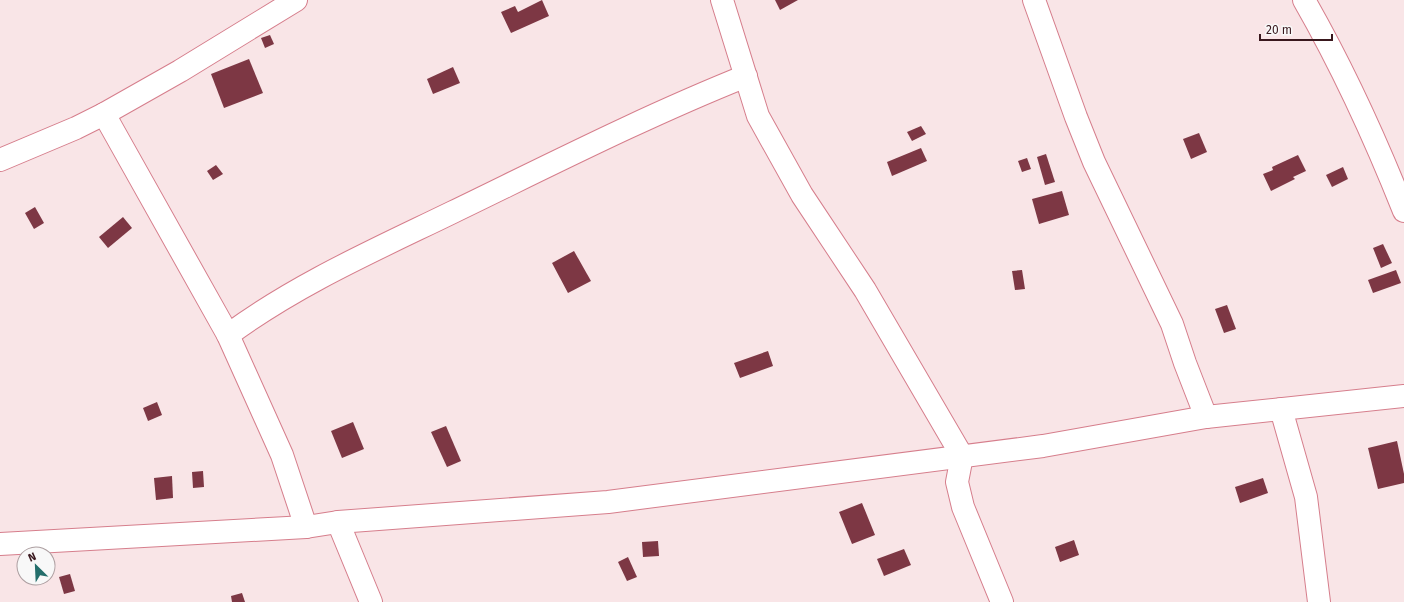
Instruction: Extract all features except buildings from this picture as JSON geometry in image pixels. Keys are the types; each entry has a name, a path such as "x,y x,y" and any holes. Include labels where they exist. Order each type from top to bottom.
{"street":[{"path":"0,160 76,128 104,114 225,45 296,0"},
{"path":"722,0 758,116 802,196 864,290 962,456 957,482 963,507 1002,602"},
{"path":"1034,0 1094,162 1172,324 1206,417"},
{"path":"1304,0 1343,70 1385,162 1404,211"},
{"path":"228,335 250,318 344,265 674,105 746,76"},
{"path":"104,114 228,335 282,455 306,527"},
{"path":"0,544 306,527 338,522 608,502 1043,446 1206,417 1404,396"},
{"path":"1280,409 1306,497 1319,602"},
{"path":"338,522 371,602"}]}
